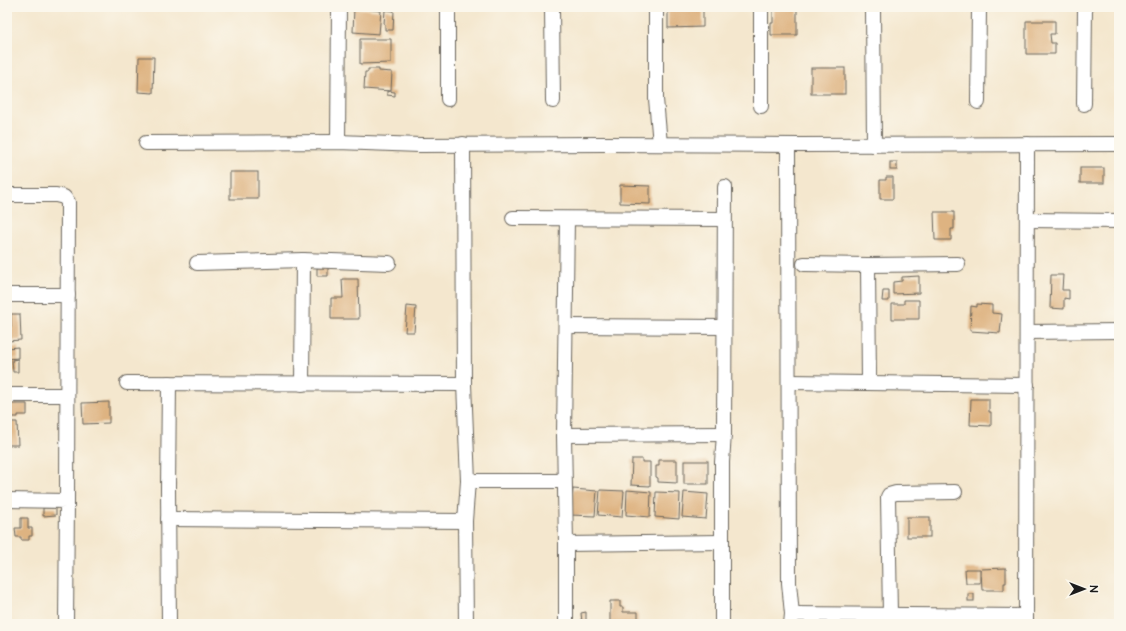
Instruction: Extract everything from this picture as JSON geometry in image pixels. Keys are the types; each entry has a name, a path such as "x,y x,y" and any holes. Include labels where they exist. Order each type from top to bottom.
{"street":[{"path":"338,142 339,7"},
{"path":"448,7 448,99"},
{"path":"552,7 553,101"},
{"path":"656,7 656,99 660,144"},
{"path":"761,7 761,106"},
{"path":"873,7 874,145"},
{"path":"978,102 979,7"},
{"path":"1084,104 1085,7"},
{"path":"146,144 338,142 420,145 1119,144"},
{"path":"463,144 464,384 468,481 465,521 466,624"},
{"path":"788,145 789,583 791,619 890,614 907,620 1026,620 1027,144"},
{"path":"722,624 725,187"},
{"path":"7,196 56,195 64,197 68,202 66,624"},
{"path":"513,218 724,218"},
{"path":"566,624 564,435 567,218"},
{"path":"1027,220 1119,221"},
{"path":"302,384 303,260"},
{"path":"197,263 303,260 389,263"},
{"path":"804,264 958,264"},
{"path":"868,265 869,383"},
{"path":"7,295 68,295"},
{"path":"566,326 723,327"},
{"path":"1027,332 1119,331"},
{"path":"789,382 1027,385"},
{"path":"127,383 464,384"},
{"path":"169,383 169,624"},
{"path":"7,395 67,395"},
{"path":"564,435 724,434"},
{"path":"468,481 564,481"},
{"path":"890,614 889,495 896,493 955,492"},
{"path":"7,500 67,501"},
{"path":"168,519 465,521"},
{"path":"566,544 722,542"}],"building":[{"path":"668,7 703,7 703,27 668,28"},
{"path":"354,8 381,11 379,34 353,32"},
{"path":"773,9 797,9 797,35 771,35"},
{"path":"385,10 394,11 393,30 385,30"},
{"path":"1026,21 1055,21 1055,34 1050,34 1051,43 1055,43 1055,54 1026,54"},
{"path":"360,39 391,39 391,63 360,64"},
{"path":"139,57 154,57 153,93 138,92"},
{"path":"811,68 845,68 845,94 811,94"},
{"path":"368,69 379,69 379,71 392,72 391,91 364,89 365,72 368,72"},
{"path":"387,91 395,92 395,96 387,95"},
{"path":"890,162 897,162 897,170 890,170"},
{"path":"1080,168 1104,168 1104,183 1080,183"},
{"path":"230,172 258,172 258,199 230,199"},
{"path":"886,177 893,177 893,199 880,199 880,180 886,180"},
{"path":"620,185 650,186 650,204 620,203"},
{"path":"934,212 954,212 954,229 951,229 951,240 935,240"},
{"path":"328,267 328,276 317,276 317,268"},
{"path":"1051,275 1063,275 1062,290 1069,290 1069,299 1064,298 1064,309 1050,308"},
{"path":"919,276 919,293 893,294 893,282 902,281 902,277"},
{"path":"342,279 358,279 359,319 331,319 331,298 343,298"},
{"path":"883,291 889,291 889,301 882,301"},
{"path":"904,300 919,300 919,319 892,319 892,304 904,304"},
{"path":"977,304 992,305 992,313 1002,314 1000,333 970,331 971,306 977,307"},
{"path":"407,306 416,307 414,332 405,332"},
{"path":"11,314 20,314 21,340 8,341 8,327 11,327"},
{"path":"18,347 18,358 7,359 7,348"},
{"path":"18,359 18,372 13,372 12,360"},
{"path":"971,399 989,399 991,426 970,425"},
{"path":"109,402 109,423 83,424 82,403"},
{"path":"7,404 27,404 27,415 7,417"},
{"path":"7,422 17,422 18,445 7,445"},
{"path":"632,459 642,459 642,462 650,462 650,486 631,485"},
{"path":"659,460 677,460 677,483 658,482 658,478 656,477 656,466 659,466"},
{"path":"684,461 708,461 708,484 684,484"},
{"path":"573,489 597,491 595,516 571,515"},
{"path":"600,490 624,491 622,517 598,515"},
{"path":"627,490 651,492 650,517 626,515"},
{"path":"656,492 680,493 679,519 655,517"},
{"path":"684,492 708,494 706,519 682,517"},
{"path":"43,508 56,508 56,515 43,516"},
{"path":"907,517 930,517 930,537 907,537"},
{"path":"21,518 28,518 28,528 32,528 32,536 29,536 29,540 21,540 21,537 16,537 15,528 21,528"},
{"path":"1006,568 1006,583 1004,583 1004,590 982,590 981,569"},
{"path":"965,569 980,569 980,583 966,583"},
{"path":"968,594 974,594 974,601 968,601"},
{"path":"610,601 620,601 620,607 623,607 623,612 638,612 638,624 610,624"},
{"path":"586,612 586,622 582,622 581,613"}]}
